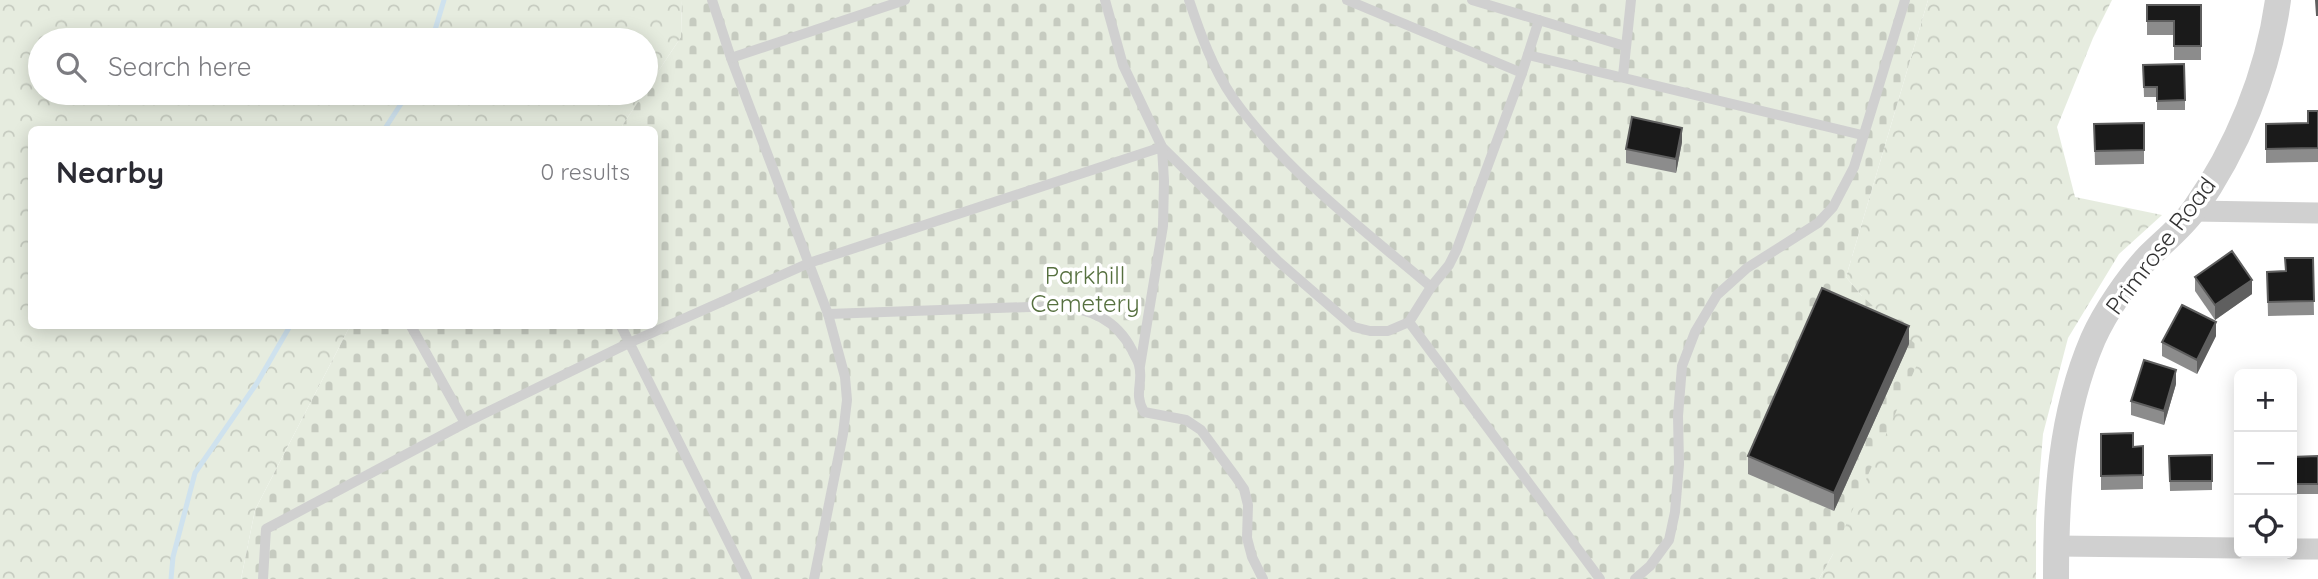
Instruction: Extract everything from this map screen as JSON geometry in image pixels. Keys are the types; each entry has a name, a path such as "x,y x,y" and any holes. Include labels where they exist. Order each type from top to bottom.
{"street":[{"name":"Primrose Road","path":"2056,579 2058,478 2063,439 2076,385 2094,338 2117,298 2147,258 2193,211 2227,156 2245,120 2265,60 2278,0"},
{"path":"2193,211 2318,213"},
{"path":"2056,546 2234,548"},
{"path":"2297,549 2318,549"}],"lane":[{"path":"712,0 731,58 828,314 845,377 847,400 843,434 814,579"},
{"path":"731,58 905,0"},
{"path":"1105,0 1123,65 1162,147 1279,262 1354,327 1370,331 1388,331 1409,322 1457,249 1539,20"},
{"path":"1189,0 1198,27 1231,96 1260,132 1333,204 1431,286"},
{"path":"1347,0 1522,73"},
{"path":"1472,0 1625,46"},
{"path":"1623,76 1631,0"},
{"path":"1635,579 1650,566 1669,540 1678,476 1678,416 1682,366 1695,332 1717,295 1747,268 1818,223 1833,208 1854,167 1905,0"},
{"path":"1528,55 1862,135"},
{"path":"263,579 266,529 465,423 629,343 809,263 1162,147"},
{"path":"1162,147 1163,226 1140,366 1138,403 1144,412 1186,420 1201,430 1244,489 1248,505 1247,538 1252,557 1263,579"},
{"path":"828,314 1077,307 1098,314 1125,336 1140,366"},
{"path":"1409,322 1600,579"},
{"path":"413,329 465,423"},
{"path":"622,329 747,579"}],"green space":[{"path":"0,0 682,0 681,37 658,72 658,28 28,28 28,105 636,105 622,126 28,126 28,329 348,329 255,510 241,579 0,579"},
{"name":"Parkhill Cemetery","path":"682,0 1928,0 1846,277 1862,296 1923,351 1833,554 1819,579 241,579 255,510 348,329 658,329 658,126 622,126 636,105 658,105 658,72 681,37"},
{"path":"1928,0 2112,0 2093,38 2057,127 2075,197 2162,215 2119,254 2068,338 2043,434 2036,519 2036,579 1819,579 1833,554 1862,296 1846,277"}],"building":[{"path":"2147,5 2201,5 2201,46 2174,46 2174,21 2147,21"},
{"path":"2184,64 2185,100 2157,101 2157,87 2144,87 2143,65"},
{"path":"2308,111 2318,111 2318,148 2266,149 2266,124 2308,123"},
{"path":"1632,117 1682,128 1676,159 1626,149"},
{"path":"2144,123 2144,150 2095,151 2094,124"},
{"path":"2232,251 2252,280 2215,305 2195,277"},
{"path":"2285,258 2313,258 2314,301 2268,302 2267,272 2286,271"},
{"path":"1822,288 1909,326 1834,493 1748,456"},
{"path":"2182,305 2216,322 2197,360 2162,342"},
{"path":"2144,360 2176,370 2164,411 2131,401"},
{"path":"2133,433 2133,447 2143,446 2143,475 2101,476 2101,434"},
{"path":"2212,455 2212,481 2170,481 2169,456"},
{"path":"2318,456 2318,484 2297,484 2297,457"}],"waterway":[{"path":"436,28 444,0"},
{"path":"387,126 400,105"},
{"path":"171,579 173,557 195,473 257,383 288,329"}]}
